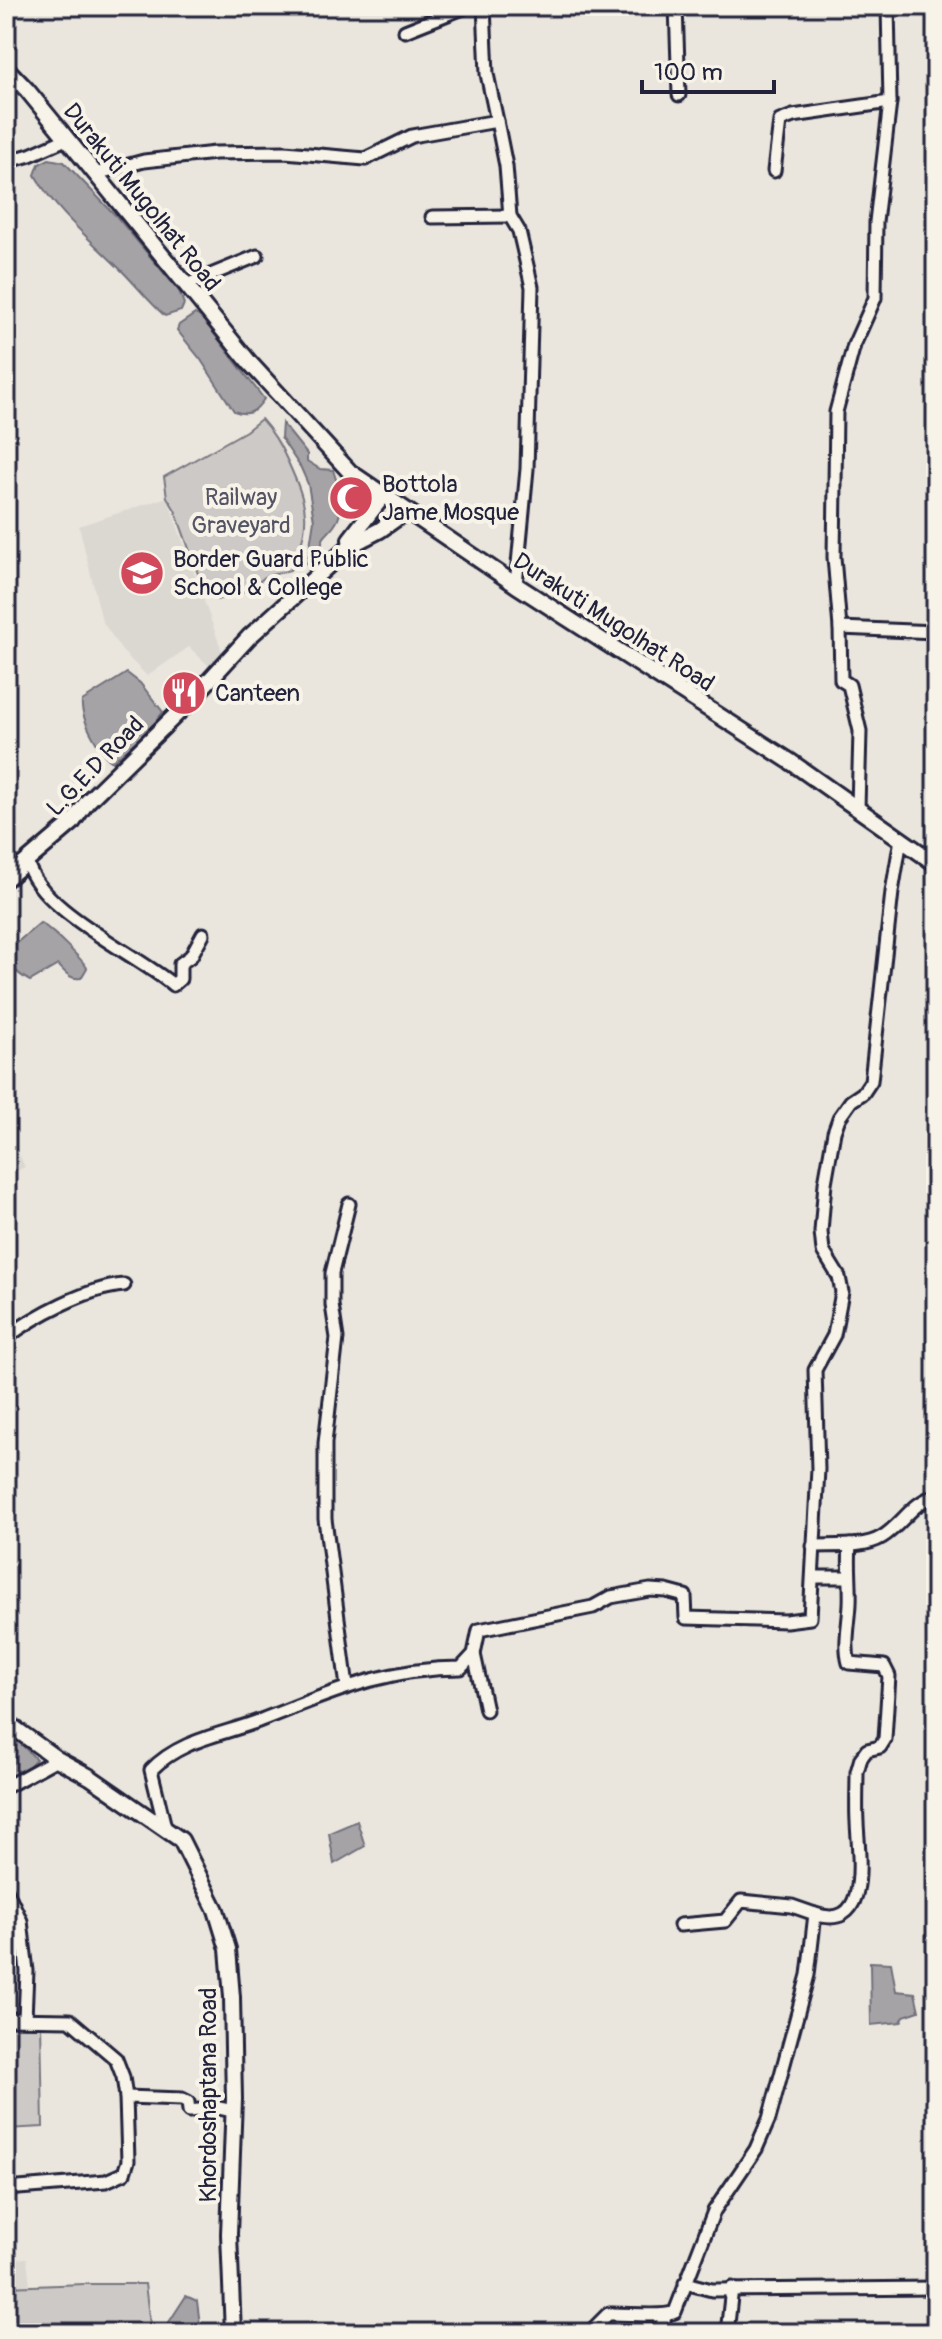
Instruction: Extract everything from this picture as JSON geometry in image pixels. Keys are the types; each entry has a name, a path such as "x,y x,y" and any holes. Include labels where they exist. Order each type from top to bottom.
{"main road":[{"name":"Durakuti Mugolhat Road","path":"6,68 250,363 350,472 516,585 791,762 936,864"},
{"path":"384,495 350,539 351,545 407,511"},
{"name":"L.G.E.D Road","path":"6,879 51,844 87,802 192,699 249,637 351,545"},
{"name":"Khordoshaptana Road","path":"6,1722 181,1840 216,1910 228,1949 232,1997 233,2111 229,2234 233,2333"}],"street":[{"path":"405,31 468,6"},
{"path":"484,6 487,74 506,166 510,216 519,231 532,287 527,469 516,585"},
{"path":"676,6 679,95"},
{"path":"858,808 860,731 849,685 841,680 834,557 836,412 854,345 875,298 876,222 890,102 888,6"},
{"path":"774,171 780,121 793,116 890,102"},
{"path":"95,174 144,161 215,153 285,152 365,159 412,136 497,121"},
{"path":"6,162 66,139"},
{"path":"432,217 510,216"},
{"path":"186,285 257,256"},
{"path":"840,628 936,632"},
{"path":"486,1710 474,1654 479,1630 593,1607 611,1597 650,1590 685,1596 686,1618 786,1621 810,1618 819,1458 815,1370 834,1335 842,1292 839,1277 823,1251 821,1232 825,1183 839,1118 871,1081 892,892 901,839"},
{"path":"27,861 29,870 44,891 62,909 173,985 180,979 180,964 191,956 203,934"},
{"path":"347,1687 325,1519 325,1443 337,1338 332,1305 332,1273 349,1204"},
{"path":"6,1338 38,1315 110,1286 124,1285"},
{"path":"813,1546 879,1540 922,1499 936,1496"},
{"path":"680,1925 725,1921 741,1901 792,1906 825,1917 839,1916 856,1898 859,1877 857,1772 867,1750 880,1747 885,1739 889,1676 884,1666 849,1663 846,1654 851,1601 850,1545"},
{"path":"813,1577 849,1577"},
{"path":"165,1827 151,1770 164,1757 202,1738 387,1675 461,1668 474,1654"},
{"path":"6,1787 57,1759"},
{"path":"6,1889 21,1921 27,1971 25,2019"},
{"path":"577,2333 591,2331 608,2314 640,2313 665,2317 675,2312 714,2211 756,2149 769,2119 808,1975 815,1914"},
{"path":"6,2019 70,2020 116,2059 126,2097 128,2161 124,2173 106,2181 6,2189"},
{"path":"126,2097 182,2099 188,2102 189,2111 219,2108 233,2111"},
{"path":"685,2283 712,2290 936,2288"},
{"path":"727,2333 732,2288"},
{"path":"659,2333 665,2317"}],"shaded area":[{"path":"49,159 64,162 117,217 179,291 184,304 181,311 165,316 64,214 35,175 39,164"},
{"path":"195,314 202,318 264,399 252,412 234,411 177,330 179,325"},
{"path":"282,423 307,454 307,461 320,469 333,470 339,489 339,518 322,541 325,558 313,566 307,565 314,520 308,484 281,438"},
{"name":"Border Guard Public School & College","path":"167,497 223,654 210,667 189,647 147,676 122,651 102,621 79,526"},
{"path":"127,673 140,683 163,712 152,727 112,762 91,734 82,701"},
{"path":"40,923 87,968 81,978 71,977 58,965 30,981 14,968 8,950"},
{"path":"6,1127 25,1167 6,1176"},
{"path":"6,1729 36,1759 23,1772 9,1777 6,1776"},
{"path":"357,1821 365,1846 334,1864 329,1833"},
{"path":"870,1962 891,1963 896,1991 915,1993 919,2011 904,2016 901,2022 871,2025"},
{"path":"27,2258 30,2285 6,2287 6,2259"},
{"path":"186,2296 197,2301 201,2333 162,2333"}],"green space":[{"name":"Railway Graveyard","path":"261,419 280,445 300,491 305,528 290,570 265,577 249,590 217,600 205,593 175,510 167,497 164,477 246,431"},
{"path":"41,2022 43,2127 6,2129 6,2024"},
{"path":"145,2284 151,2333 6,2333 6,2287"}],"place":[{"name":"Bottola Jame Mosque","path":"351,498"},
{"name":"Border Guard Public School & College","path":"142,573"},
{"name":"Canteen","path":"184,693"}]}
